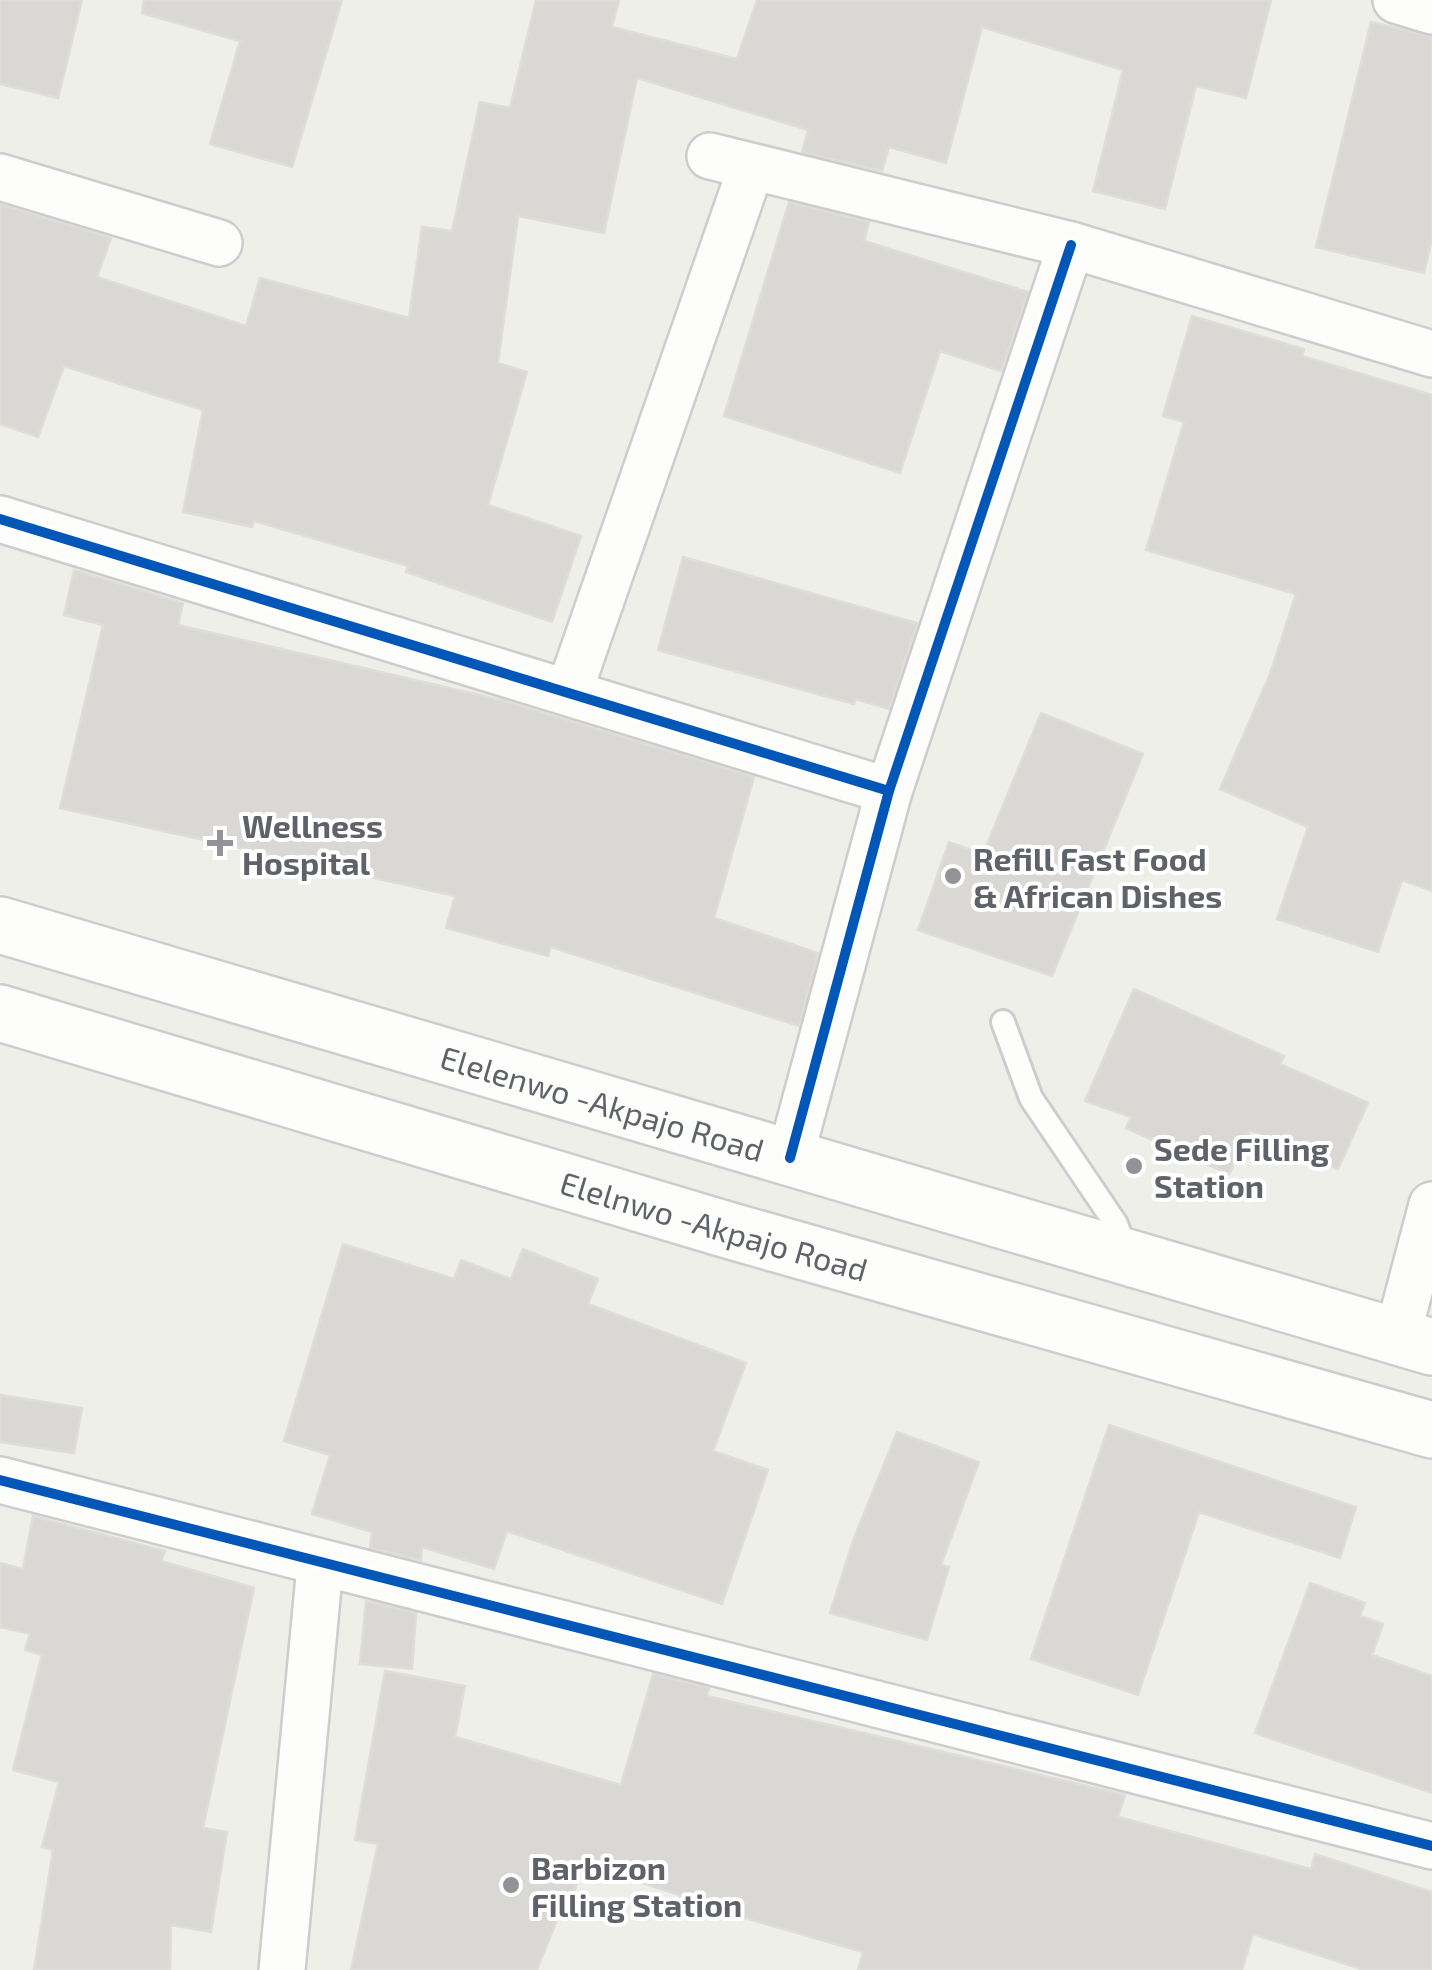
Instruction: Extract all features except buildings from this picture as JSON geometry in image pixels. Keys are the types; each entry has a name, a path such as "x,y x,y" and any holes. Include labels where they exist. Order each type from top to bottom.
{"main road":[{"name":"Elelenwo -Akpajo Road","path":"0,924 1414,1342"},
{"name":"Elelnwo -Akpajo Road","path":"0,1013 731,1231 1432,1430"}],"street":[{"path":"1396,0 1432,10"},
{"path":"569,692 730,162 1071,244 1432,354"},
{"path":"0,176 219,243"},
{"path":"790,1158 889,791 1071,244"},
{"path":"0,518 889,791"},
{"path":"1414,1342 1432,1206"},
{"path":"0,1480 320,1566 1432,1846"},
{"path":"282,1970 320,1566"}],"lane":[{"path":"1003,1022 1031,1098 1116,1224 1129,1258"}],"cycle path":[{"path":"790,1158 889,791 1071,245"},
{"path":"0,519 889,791"},
{"path":"0,1480 1432,1846"}],"place":[{"name":"Wellness Hospital","path":"220,843"},
{"name":"Refill Fast Food & African Dishes","path":"953,876"},
{"name":"Sede Filling Station","path":"1134,1166"},
{"name":"Barbizon Filling Station","path":"511,1885"}]}
